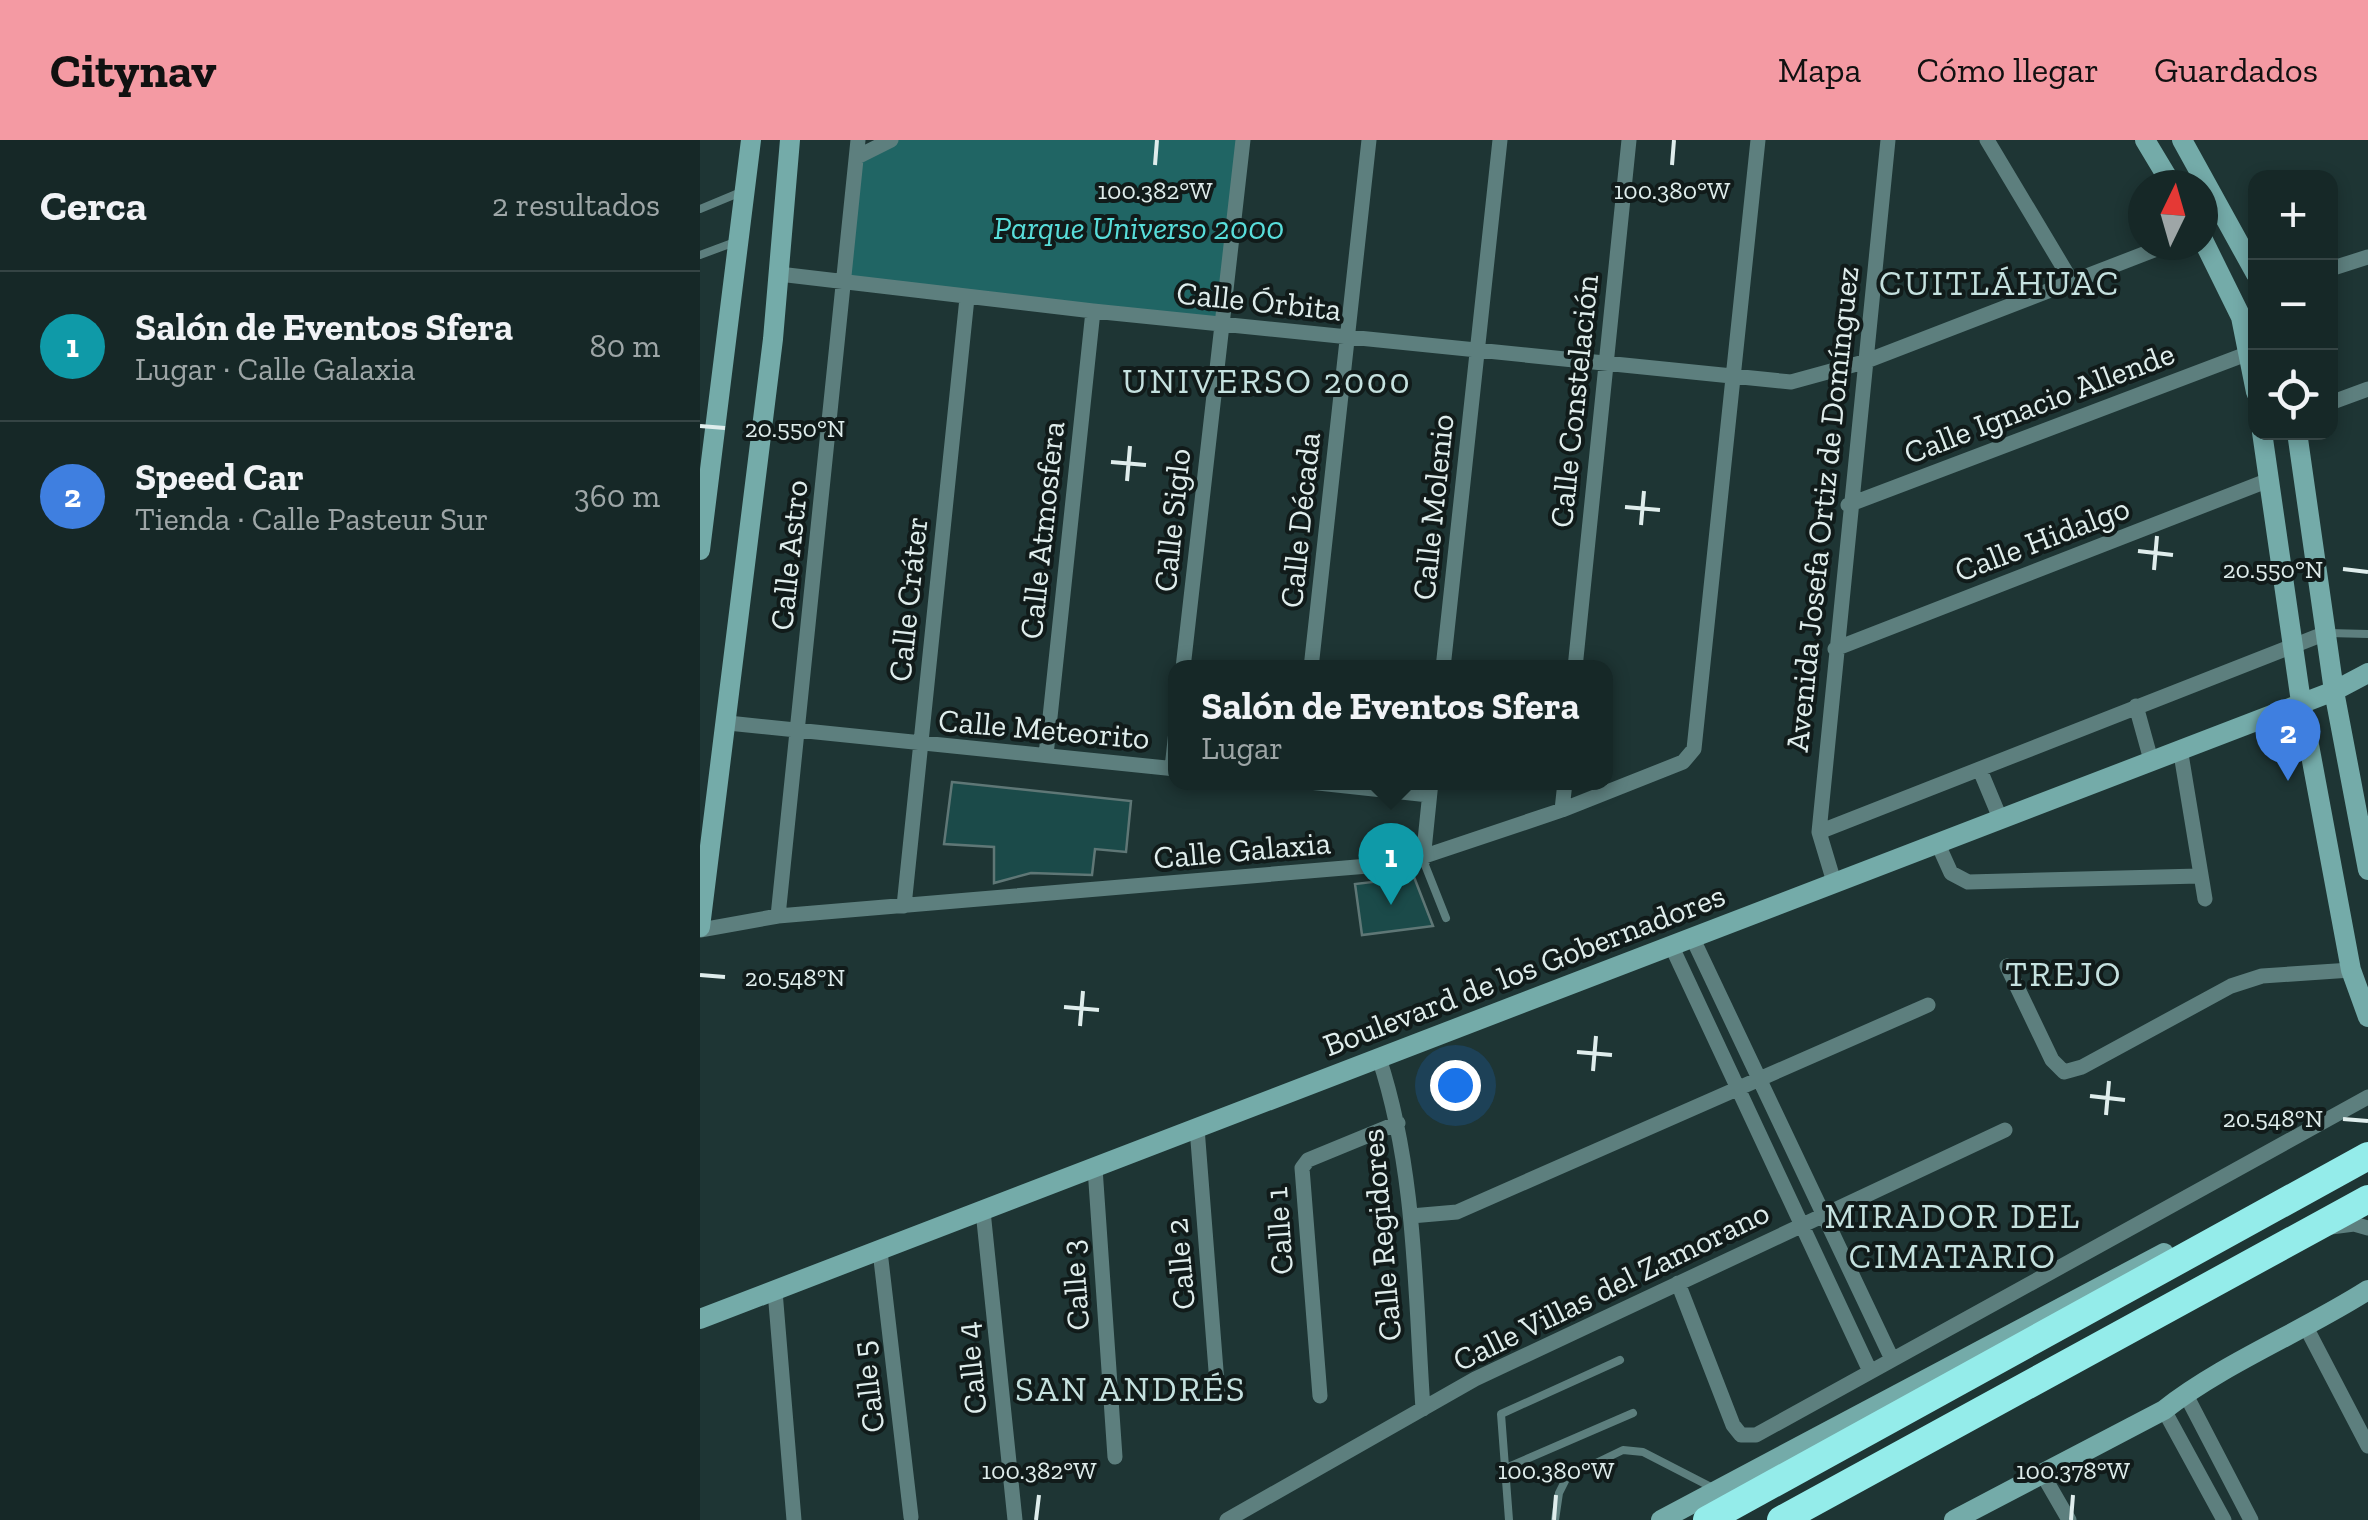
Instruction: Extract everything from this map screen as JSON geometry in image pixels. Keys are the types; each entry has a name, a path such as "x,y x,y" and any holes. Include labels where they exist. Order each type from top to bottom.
{"highway":[{"path":"1706,1520 2368,1156"},
{"path":"1780,1520 2368,1200"},
{"path":"1963,1360 2092,1311"}],"main road":[{"path":"700,550 710,391 739,241 752,140"},
{"path":"700,928 728,723 779,274 790,140"},
{"path":"2145,140 2163,170"},
{"path":"2182,140 2248,260"},
{"path":"2213,260 2235,302 2248,350"},
{"path":"2263,440 2301,702 2351,970 2368,1016"},
{"path":"2298,440 2334,690 2368,870"},
{"name":"Boulevard de los Gobernadores","path":"700,1319 2334,690 2368,673"},
{"path":"1661,1520 2368,1144"},
{"path":"1954,1520 2164,1410 2185,1393 2307,1329 2368,1290"}],"street":[{"path":"858,148 891,140"},
{"name":"Calle Siglo","path":"1184,660 1243,140"},
{"name":"Calle Década","path":"1312,660 1369,140"},
{"name":"Calle Molenio","path":"1444,660 1500,140"},
{"name":"Calle Constelación","path":"1577,660 1629,140"},
{"name":"Calle Galaxia","path":"1613,790 1683,762 1694,749 1758,140"},
{"name":"Avenida Josefa Ortiz de Domínguez","path":"1834,882 1819,832 1848,506 1888,140"},
{"path":"1987,140 2072,282"},
{"name":"Calle Astro","path":"778,916 858,148"},
{"path":"2338,266 2368,257"},
{"name":"Calle Órbita","path":"779,274 1093,312 1791,382 1864,362 2128,260"},
{"name":"Calle Cráter","path":"904,906 967,298"},
{"name":"Calle Atmosfera","path":"1046,755 1093,312"},
{"name":"Calle Ignacio Allende","path":"1848,506 2248,353"},
{"path":"2338,400 2368,389"},
{"name":"Calle Hidalgo","path":"1835,649 2269,480"},
{"path":"1819,832 2326,633"},
{"path":"2136,706 2151,760"},
{"name":"Calle Meteorito","path":"728,723 1168,767"},
{"path":"2180,748 2198,876 2205,899"},
{"path":"1980,770 2000,818"},
{"path":"1422,860 1430,790"},
{"path":"1562,810 1563,790"},
{"name":"Calle Galaxia","path":"700,928 778,916 1422,860 1612,790"},
{"path":"1937,842 1950,873 1968,882 2198,876"},
{"path":"1692,937 1891,1357"},
{"path":"1671,945 1869,1369"},
{"path":"2007,966 2052,1060 2064,1072 2082,1067 2231,986 2262,976 2351,970"},
{"path":"1410,1216 1458,1212 1928,1005"},
{"name":"Calle Regidores","path":"1380,1058 1398,1123 1410,1216 1423,1409"},
{"path":"1678,1283 1733,1426 1741,1435 1756,1436 1869,1369 2368,1097"},
{"name":"Calle 1","path":"1320,1396 1302,1168 1308,1160 1398,1123"},
{"name":"Calle 2","path":"1196,1128 1218,1396"},
{"name":"Calle Villas del Zamorano","path":"1423,1409 1476,1378 2005,1130"},
{"name":"Calle 3","path":"1094,1168 1115,1457"},
{"name":"Calle 4","path":"983,1211 1015,1520"},
{"path":"2312,1230 2354,1224 2368,1228"},
{"name":"Calle 5","path":"880,1250 910,1518"},
{"path":"775,1291 794,1520"},
{"path":"2307,1329 2368,1446"},
{"path":"2185,1393 2251,1520"},
{"path":"1226,1520 1254,1513 1423,1409"},
{"path":"2164,1410 2224,1520"},
{"path":"2043,1475 2069,1520"}],"lane":[{"path":"700,210 745,190"},
{"path":"700,255 739,241"},
{"path":"2326,633 2368,634"},
{"path":"1422,860 1446,918"},
{"path":"1509,1520 1500,1414 1620,1360"},
{"path":"1506,1468 1633,1414"},
{"path":"1555,1520 1559,1493 1568,1478 1622,1450 1643,1452 1717,1490"}],"green space":[{"name":"Parque Universo 2000","path":"891,140 1243,140 1221,325 846,284 857,157"}],"building":[{"path":"952,782 1131,801 1126,852 1095,849 1092,875 1031,873 994,883 994,847 944,844"},
{"path":"1414,877 1433,926 1362,935 1355,884"}],"place":[{"name":"Speed Car","path":"2288,781"},
{"name":"Salón de Eventos Sfera","path":"1391,905"}],"district":[{"name":"CUITLÁHUAC","path":"2000,283"},
{"name":"UNIVERSO 2000","path":"1267,381"},
{"name":"TREJO","path":"2064,974"},
{"name":"MIRADOR DEL CIMATARIO","path":"1953,1236"},
{"name":"SAN ANDRÉS","path":"1131,1389"}]}
